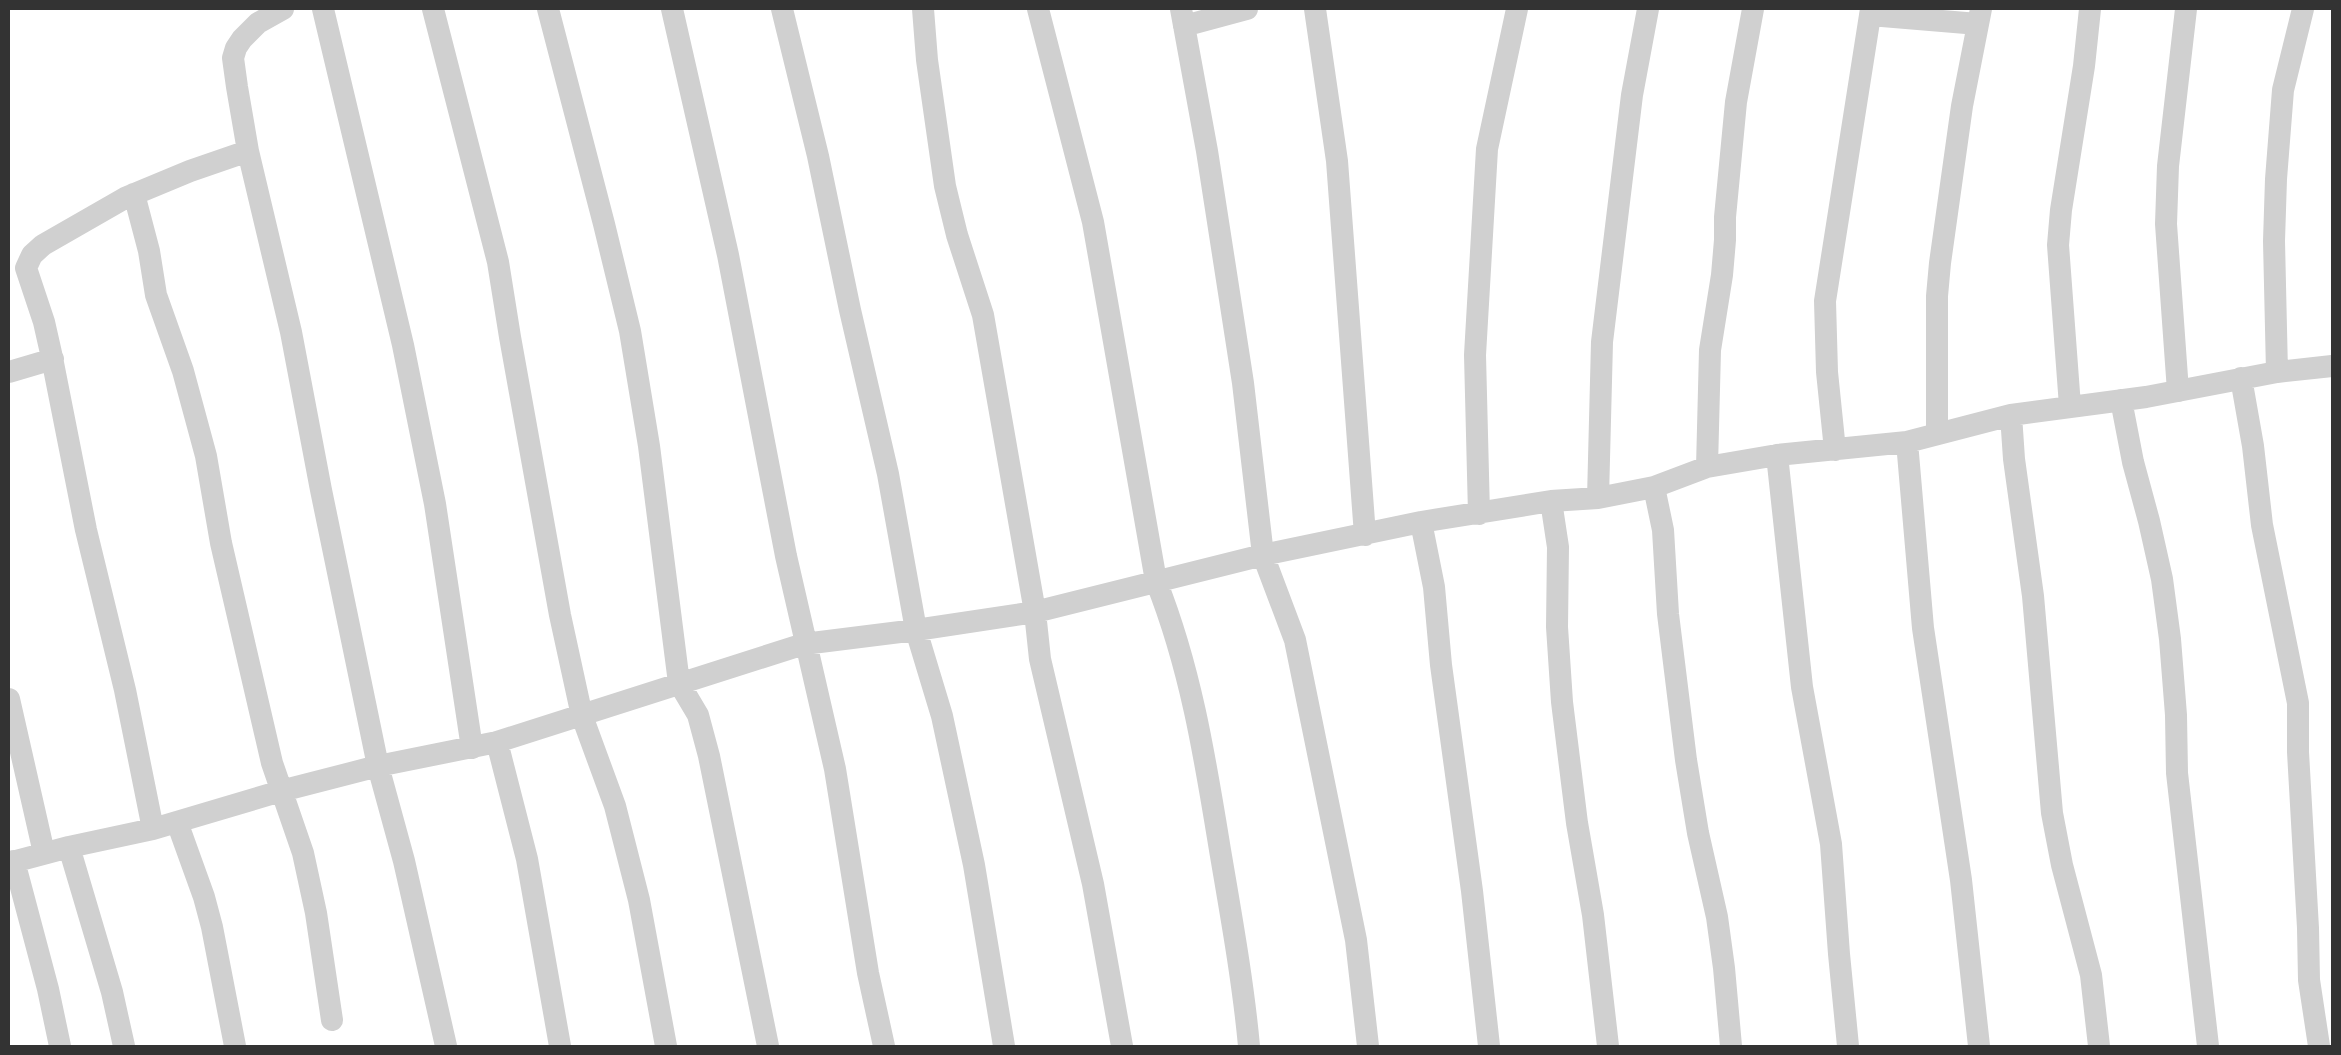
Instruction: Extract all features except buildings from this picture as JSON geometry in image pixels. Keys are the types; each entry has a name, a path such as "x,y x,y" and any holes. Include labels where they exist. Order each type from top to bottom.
{"street":[{"path":"283,9 263,18 242,39 233,58 248,151 291,332 321,490 378,766 404,861 446,1046"},
{"path":"323,9 403,344 435,504 472,748"},
{"path":"433,9 498,262 560,615 582,716 615,806 632,872 666,1046"},
{"path":"548,9 630,331 649,446 660,547 680,683 698,715 709,756 768,1046"},
{"path":"672,9 728,255 760,428 804,644 835,769 868,973 884,1046"},
{"path":"782,9 818,156 850,310 888,474 916,630 942,716 974,865 1004,1046"},
{"path":"924,9 927,60 945,186 957,235 983,315 1035,612 1040,659 1093,884 1122,1046"},
{"path":"1038,9 1093,222 1126,401 1156,581 1172,622 1205,751 1241,980 1249,1046"},
{"path":"1247,9 1182,18 1207,151 1243,383 1263,555 1295,640 1356,940 1368,1046"},
{"path":"1315,9 1337,161 1365,535"},
{"path":"1479,514 1475,355 1487,149 1517,9"},
{"path":"1598,498 1602,342 1632,95 1648,9"},
{"path":"1707,467 1710,350 1726,240 1725,217 1736,102 1753,9"},
{"path":"2070,406 2058,245 2061,210 2084,66 2090,9"},
{"path":"2178,391 2166,224 2168,166 2186,9"},
{"path":"2277,372 2274,241 2276,179 2283,90 2303,9"},
{"path":"1835,450 1827,372 1825,301 1870,12 1980,16 1962,106 1940,264 1937,296 1937,434"},
{"path":"153,829 125,690 86,530 44,322 17,270 43,245 134,194 190,171 248,151"},
{"path":"134,194 149,251 156,295 183,371 200,433 216,508 221,542 272,762 298,834 305,862 316,913 332,1020"},
{"path":"9,372 52,359"},
{"path":"60,1046 48,989 11,862 69,846 153,829 281,791 378,766 497,742 804,644 916,630 1035,612 1263,555 1421,522 1551,501 1598,498 1654,486 1707,467 1777,455 1907,442 2011,415 2178,391 2277,372 2332,366"},
{"path":"2241,378 2253,446 2262,525 2274,593 2292,668 2298,703 2298,752 2308,928 2309,980 2324,1044"},
{"path":"2121,400 2133,462 2162,579 2168,622 2176,716 2176,773 2208,1046"},
{"path":"2011,415 2014,459 2033,596 2052,813 2062,865 2091,975 2099,1046"},
{"path":"1907,442 1924,628 1961,880 1979,1046"},
{"path":"1777,455 1802,687 1831,844 1848,1046"},
{"path":"1654,486 1663,530 1668,614 1686,760 1698,833 1717,917 1731,1046"},
{"path":"1551,501 1558,547 1556,626 1562,702 1577,824 1593,915 1608,1046"},
{"path":"1421,522 1434,587 1441,665 1465,834 1489,1046"},
{"path":"9,699 44,853"},
{"path":"497,742 527,859 560,1046"},
{"path":"177,822 204,897 212,927 236,1046"},
{"path":"69,846 112,992 124,1046"}]}
